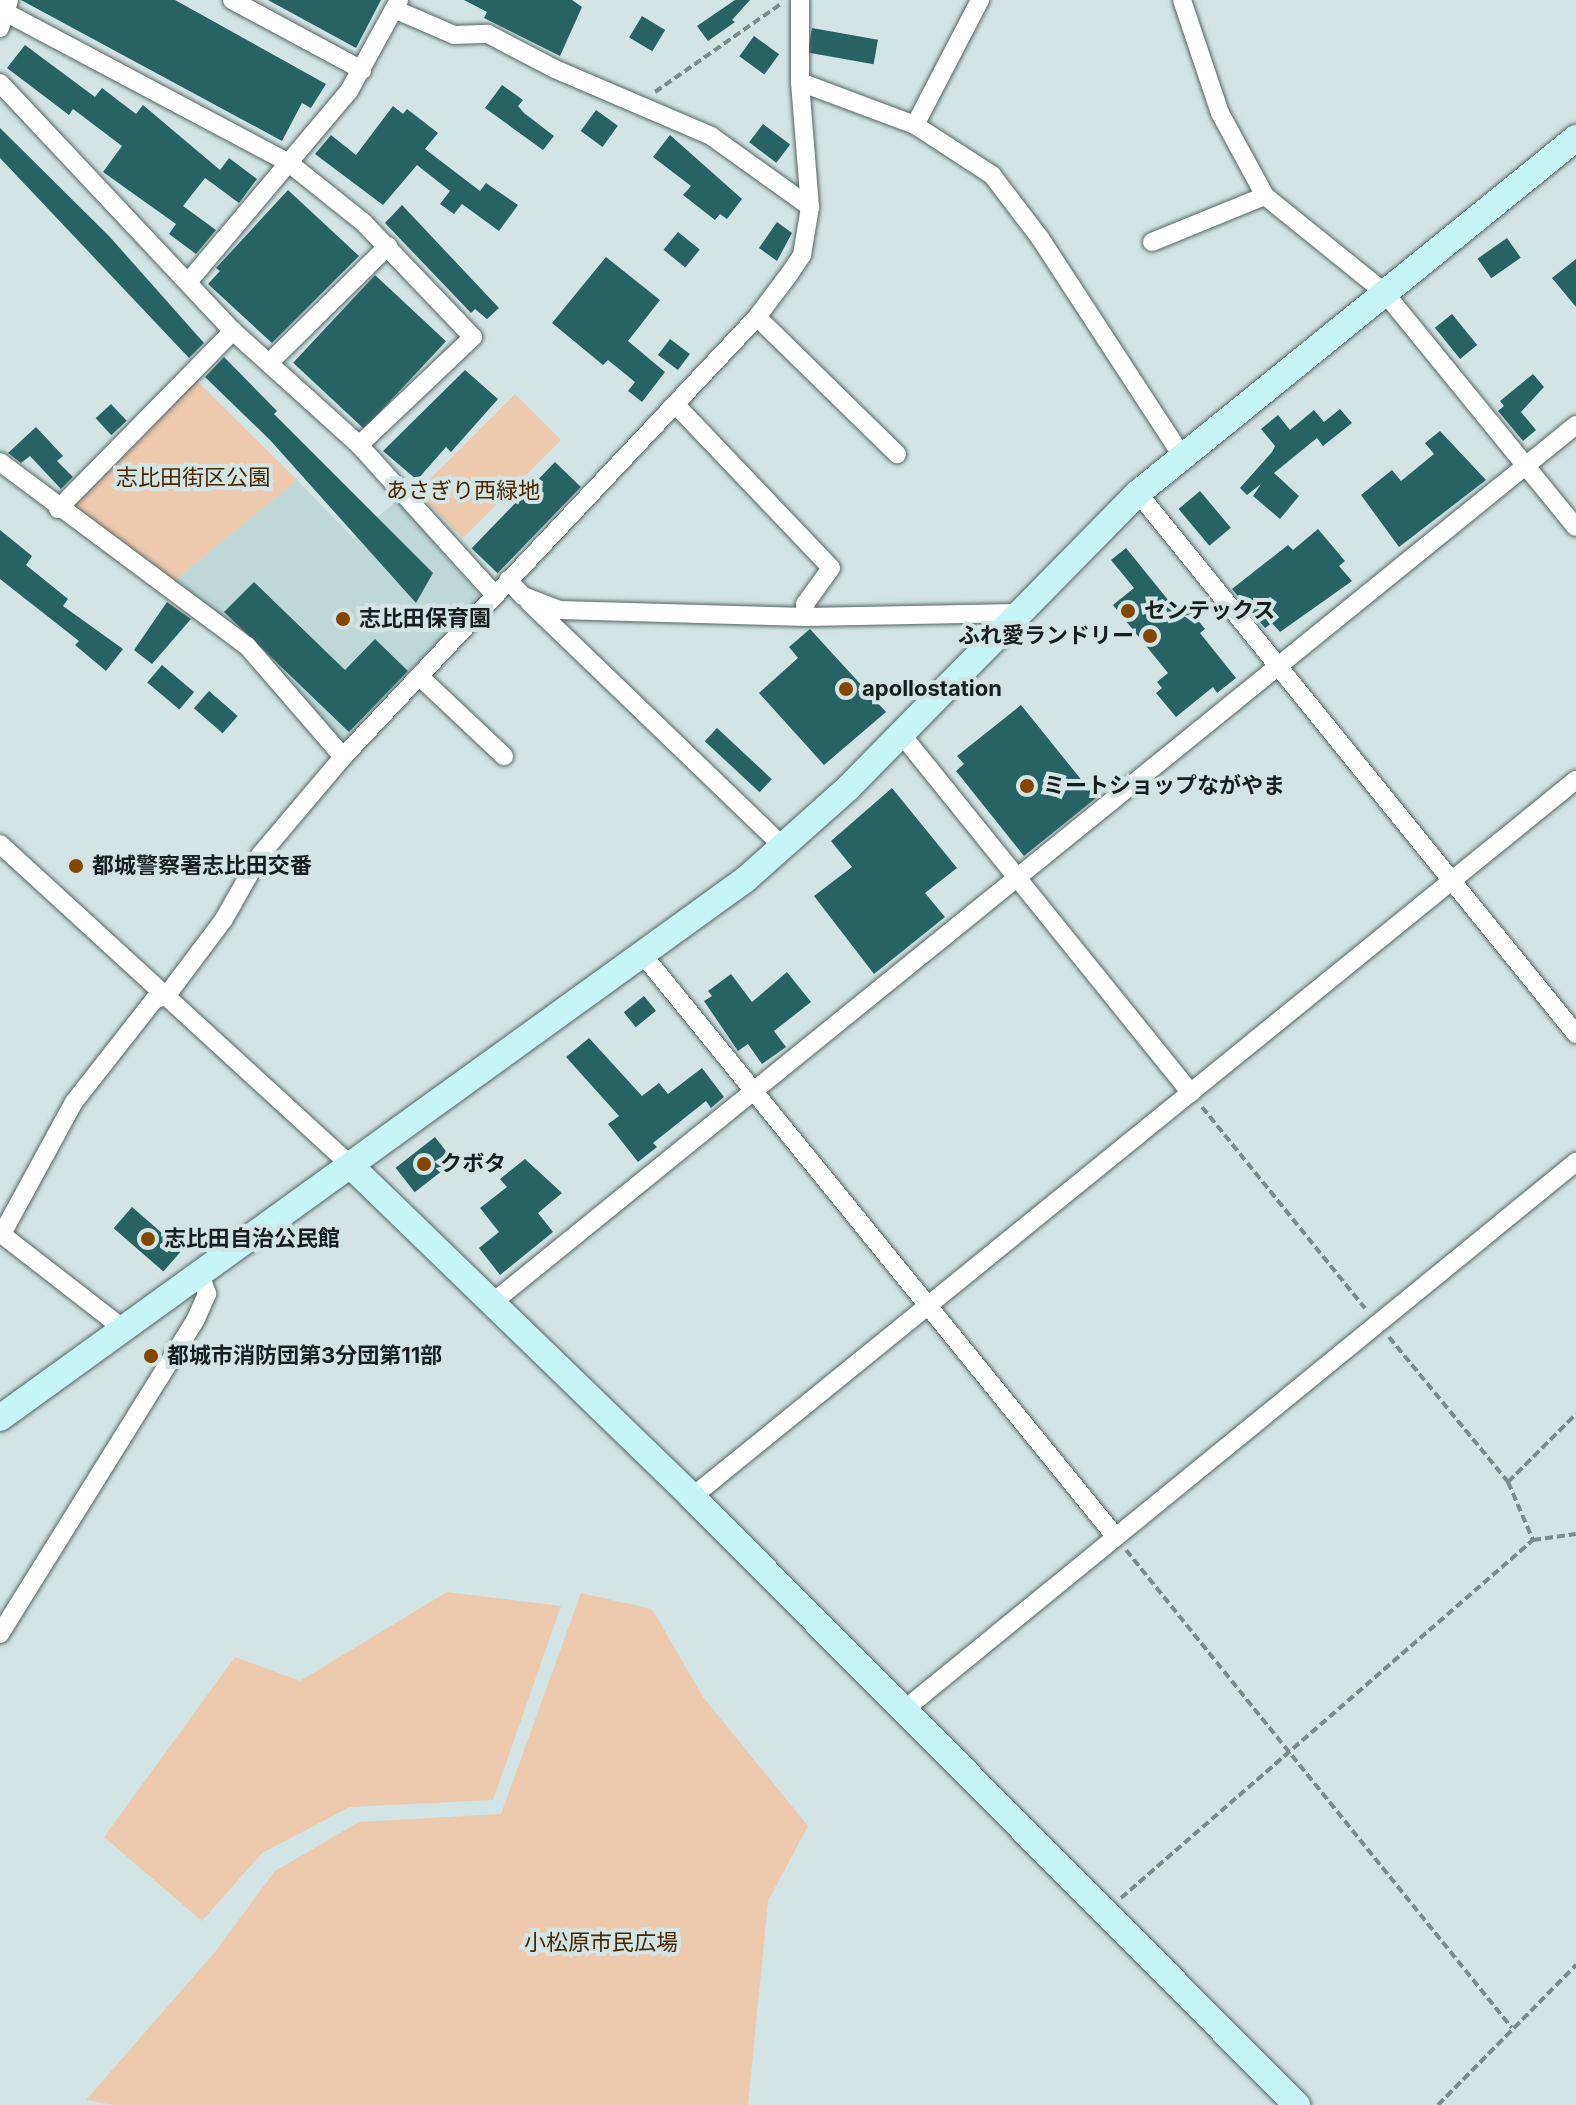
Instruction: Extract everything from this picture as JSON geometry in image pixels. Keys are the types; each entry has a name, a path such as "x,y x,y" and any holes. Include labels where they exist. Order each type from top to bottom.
{"street":[{"path":"232,0 362,70"},
{"path":"125,1330 1,1233 74,1102 154,1000 167,995 224,919 261,854 343,757 757,317 802,255 810,207 800,82 800,0"},
{"path":"915,125 980,0"},
{"path":"1182,0 1220,113 1265,196 1384,292 1576,527"},
{"path":"189,281 289,163 362,70 396,4 454,35 488,34 555,69 711,136 810,207"},
{"path":"5,13 289,163 388,246 473,337 359,445"},
{"path":"800,82 915,125 992,175 1040,238 1182,456"},
{"path":"0,83 233,331 359,445 495,595"},
{"path":"0,1418 201,1277 644,956 784,847 902,735 1138,493 1384,292 1573,147"},
{"path":"1152,242 1265,196"},
{"path":"269,363 388,246"},
{"path":"757,317 897,454"},
{"path":"58,509 233,331"},
{"path":"675,404 831,568 805,604 806,617"},
{"path":"492,1303 1576,425"},
{"path":"0,462 58,509 247,646 343,757"},
{"path":"1138,493 1576,1034"},
{"path":"508,580 784,847"},
{"path":"523,596 559,610 806,617 1018,613"},
{"path":"419,676 504,756"},
{"path":"902,735 1191,1093"},
{"path":"692,1497 1576,780"},
{"path":"0,844 351,1166 692,1497 1297,2105"},
{"path":"644,956 1115,1536"},
{"path":"905,1709 1576,1162"},
{"path":"0,1634 195,1321 207,1294 201,1277"}],"path":[{"path":"640,103 787,0"},
{"path":"1508,1482 1576,1414"},
{"path":"1115,1536 1512,2028"},
{"path":"1106,1911 1533,1540"},
{"path":"1438,2105 1576,1965"}],"shaded area":[{"name":"志比田保育園","path":"297,480 353,538 398,500 482,600 344,745 173,582"}],"green space":[{"name":"志比田街区公園","path":"195,379 297,480 173,582 72,513 73,503"},
{"name":"あさぎり西緑地","path":"515,394 561,440 463,538 417,492"},
{"path":"447,1592 561,1606 493,1800 350,1807 262,1853 202,1921 104,1837 235,1657 300,1681"},
{"name":"小松原市民広場","path":"581,1593 652,1609 703,1697 808,1826 768,1901 748,2105 113,2105 86,2100 215,1952 275,1871 359,1822 501,1814"}],"building":[{"path":"21,0 175,0 326,84 311,108 302,103 282,141"},
{"path":"268,0 381,0 356,48"},
{"path":"464,0 572,0 582,7 560,56 484,18 487,12"},
{"path":"735,0 750,0 732,20 735,22 708,41 697,26"},
{"path":"642,16 665,30 652,51 629,37"},
{"path":"812,28 878,40 874,64 808,53"},
{"path":"754,36 779,54 764,74 739,56"},
{"path":"25,45 95,97 102,88 136,114 143,105 220,170 229,158 257,179 239,203 205,178 183,206 216,230 196,254 169,234 176,224 103,172 122,146 73,109 69,115 7,68"},
{"path":"502,85 523,100 518,106 524,113 554,136 543,150 485,108"},
{"path":"393,106 403,114 407,109 438,133 425,149 480,191 486,183 518,205 499,231 462,204 454,214 440,204 450,191 417,165 383,205 315,154 331,135 356,155"},
{"path":"596,110 618,126 603,147 581,131"},
{"path":"763,124 790,144 776,163 749,142"},
{"path":"0,128 109,236 204,343 189,358 0,158"},
{"path":"670,135 742,199 727,219 720,214 715,220 683,195 691,186 653,157"},
{"path":"288,190 359,256 272,343 208,284 220,271 216,268"},
{"path":"402,205 499,308 487,319 475,309 471,313 385,223"},
{"path":"777,222 792,233 777,261 759,248"},
{"path":"678,232 700,250 685,267 664,250"},
{"path":"1507,238 1521,258 1491,278 1478,259"},
{"path":"606,257 660,300 628,341 665,372 642,402 628,391 635,382 608,360 603,365 552,323"},
{"path":"1576,259 1576,307 1552,278"},
{"path":"375,275 446,341 364,429 293,363"},
{"path":"1452,314 1477,345 1460,359 1435,328"},
{"path":"670,339 690,354 678,370 658,355"},
{"path":"224,357 277,411 274,414 433,573 416,603 270,440 205,377"},
{"path":"465,370 498,399 451,452 446,447 417,480 383,451"},
{"path":"1533,374 1544,387 1521,412 1536,430 1523,441 1498,411 1504,406 1500,401"},
{"path":"111,404 127,421 111,435 96,418"},
{"path":"1340,409 1352,423 1323,446 1317,438 1274,473 1299,496 1280,519 1253,496 1261,484 1247,495 1240,488 1272,452 1275,446 1261,429 1278,415 1290,430 1314,410 1324,422"},
{"path":"36,427 63,456 57,461 73,477 61,489 30,456 21,463 8,453"},
{"path":"1440,431 1486,480 1399,547 1361,495 1392,470 1401,481 1434,454 1425,443"},
{"path":"555,462 581,487 498,573 472,548"},
{"path":"1200,491 1231,528 1209,546 1179,509"},
{"path":"1318,529 1345,561 1339,566 1352,581 1280,632 1272,623 1265,628 1232,589 1288,545 1293,550"},
{"path":"0,530 32,556 26,565 68,599 63,606 123,649 106,671 75,645 79,641 0,579"},
{"path":"1126,548 1173,606 1181,613 1188,608 1205,629 1200,633 1236,678 1217,693 1213,687 1176,717 1156,693 1162,688 1157,682 1168,673 1113,605 1134,588 1111,560"},
{"path":"254,582 345,670 375,639 408,671 349,732 224,612"},
{"path":"167,602 191,619 152,664 134,650"},
{"path":"810,629 886,712 824,765 759,693 798,658 789,647"},
{"path":"162,665 194,692 179,710 147,683"},
{"path":"209,691 238,716 223,733 194,708"},
{"name":"ミートショップながやま","path":"1021,705 1096,798 1024,856 956,771 964,764 957,756"},
{"path":"717,728 772,779 760,792 705,741"},
{"path":"892,788 957,868 925,893 945,917 874,974 814,896 852,867 831,841"},
{"path":"787,972 811,1002 774,1031 786,1047 762,1064 748,1044 738,1051 704,1001 712,996 708,991 731,974 752,1002"},
{"path":"644,996 656,1011 636,1027 624,1012"},
{"path":"589,1038 642,1096 659,1083 668,1094 702,1068 724,1097 711,1108 706,1101 653,1143 657,1147 638,1162 608,1124 619,1116 566,1057"},
{"name":"クボタ","path":"435,1137 454,1161 415,1192 396,1168"},
{"path":"525,1159 562,1193 538,1213 553,1232 500,1275 479,1248 499,1232 480,1208 507,1187 500,1179"},
{"name":"志比田自治公民館","path":"132,1207 182,1250 163,1271 114,1228"}],"place":[{"name":"センテックス","path":"1128,611"},
{"name":"志比田保育園","path":"343,619"},
{"name":"ふれ愛ランドリー","path":"1150,636"},
{"name":"apollostation","path":"846,689"},
{"name":"ミートショップながやま","path":"1027,786"},
{"name":"都城警察署志比田交番","path":"76,866"},
{"name":"クボタ","path":"424,1164"},
{"name":"志比田自治公民館","path":"148,1239"},
{"name":"都城市消防団第3分団第11部","path":"151,1356"}]}
